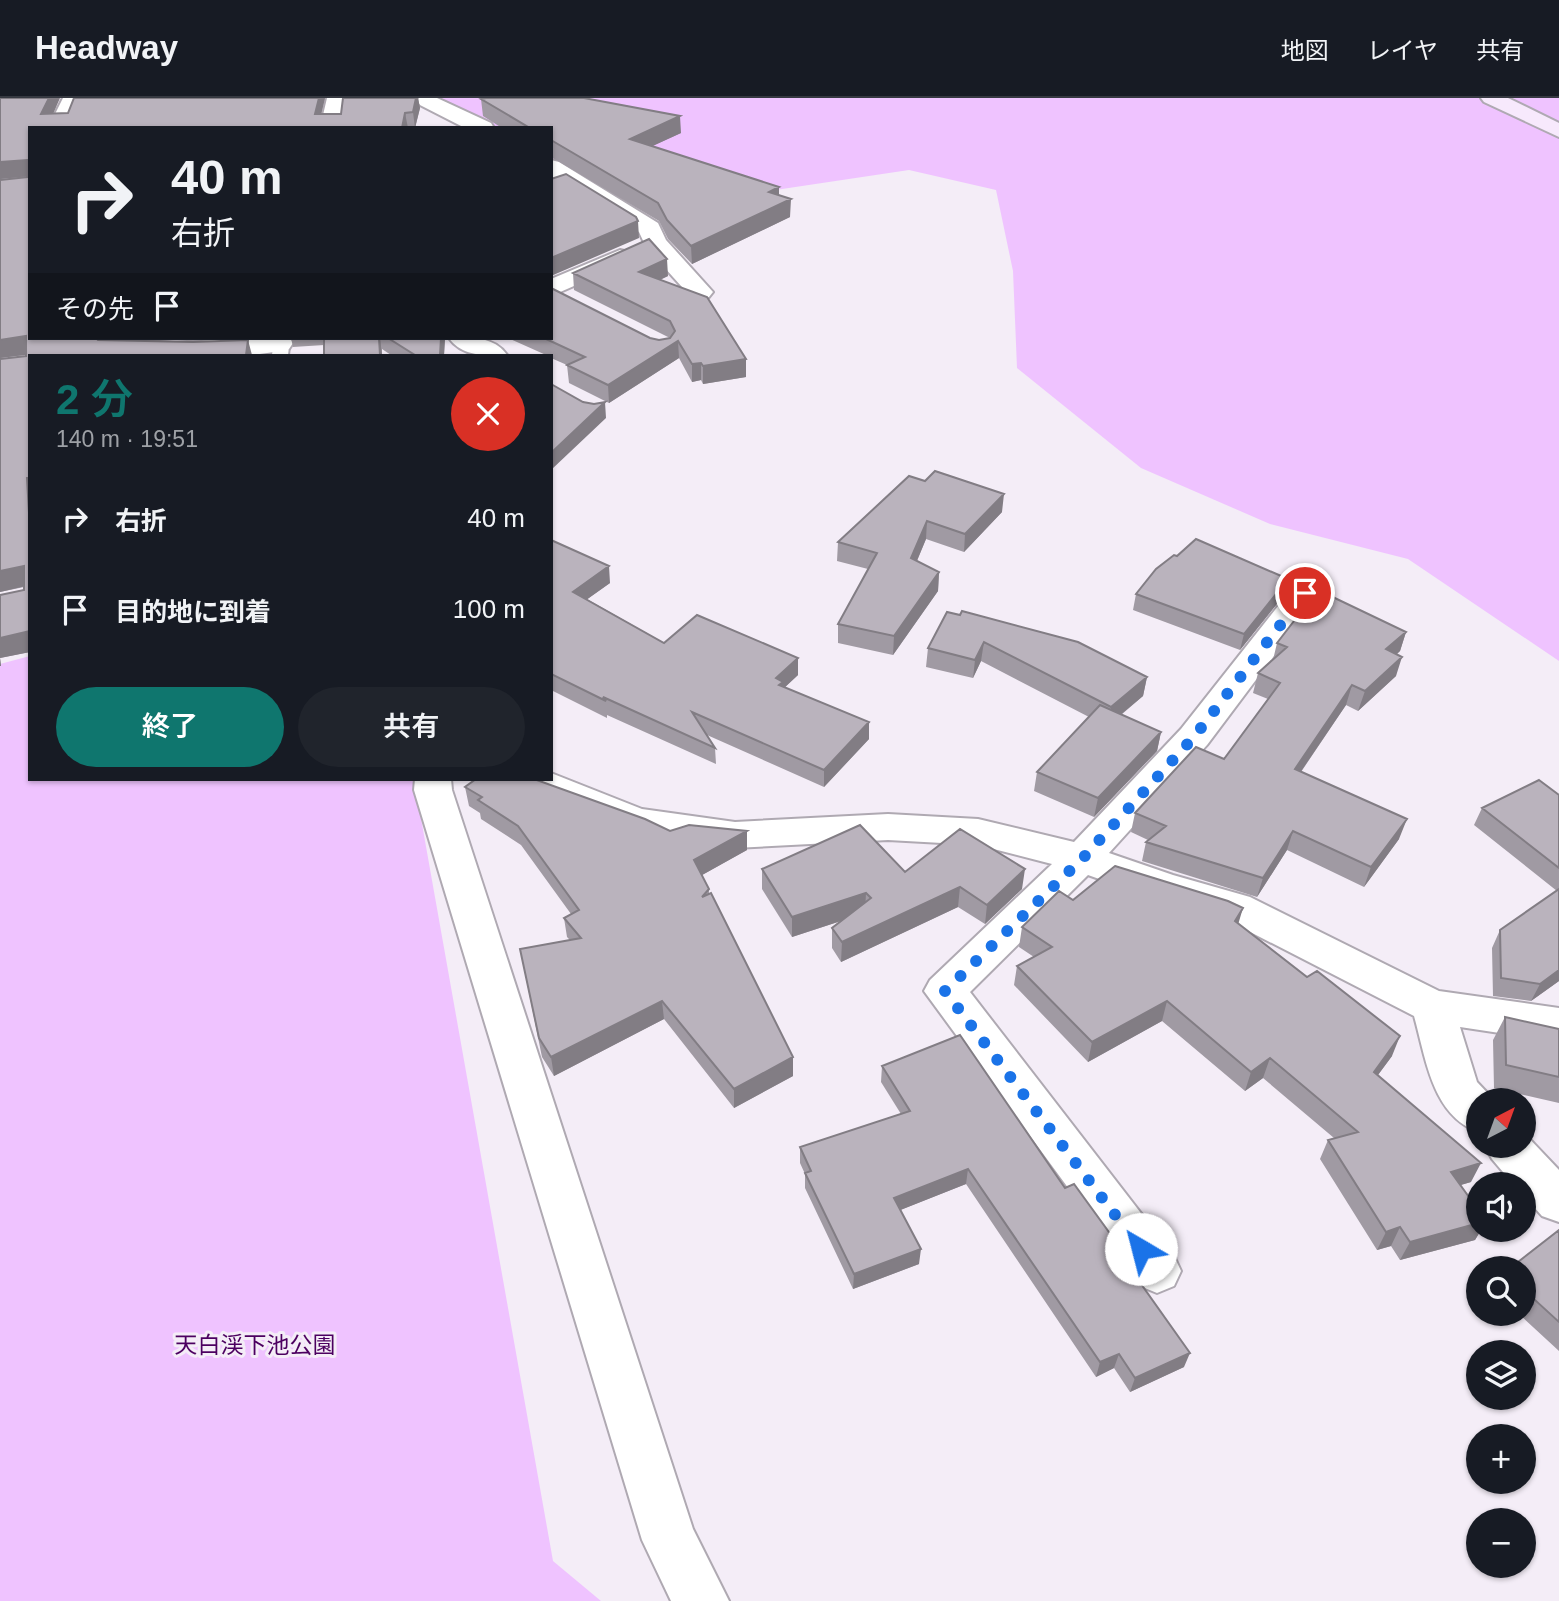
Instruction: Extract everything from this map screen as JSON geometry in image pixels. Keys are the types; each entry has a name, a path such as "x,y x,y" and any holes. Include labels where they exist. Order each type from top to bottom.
{"street":[{"path":"60,126 73,98"},
{"path":"331,126 337,98"},
{"path":"1492,98 1559,131"},
{"path":"1528,98 1559,113"},
{"path":"427,101 479,126"},
{"path":"553,168 650,228 655,242 700,292"},
{"path":"553,288 655,242"},
{"path":"553,290 576,303"},
{"path":"466,340 493,354"},
{"path":"133,354 281,345"},
{"path":"1157,1271 945,991 1083,858 1194,737 1305,593"},
{"path":"433,781 433,790 669,1540 701,1601"},
{"path":"536,781 637,821 735,835 888,827 978,832 1083,858 1164,887 1236,907 1432,1006 1559,1025"},
{"path":"1432,1006 1458,1091 1466,1100"},
{"path":"1519,1158 1559,1202"}],"green space":[{"path":"422,98 1559,98 1559,661 1408,559 1270,524 1141,468 1017,368 1013,271 996,190 909,170 749,194 652,196 553,164 553,126 477,126"},
{"name":"天白渓下池公園","path":"28,657 28,781 414,781 553,1561 601,1601 0,1601 0,664"}],"building":[{"path":"0,98 49,98 41,114 68,113 74,98 319,98 315,114 341,114 343,98 416,98 413,112 405,113 402,126 28,126 28,340 248,340 246,354 28,354 28,631 0,638 0,595 24,590 24,566 0,571 0,359 26,356 26,336 0,340 0,180 27,177 27,160 0,162"},
{"path":"584,98 680,116 630,139 779,187 769,192 791,199 691,246 667,220 658,203 553,141 553,126 527,126 481,99"},
{"path":"566,174 636,217 638,221 553,257 553,178"},
{"path":"649,239 667,259 639,272 707,297 746,359 703,366 701,363 692,364 678,341 608,385 567,365 585,357 548,340 553,340 553,289 650,338 670,338 675,331 670,321 573,273"},
{"path":"324,340 379,340 380,354 324,354"},
{"path":"391,340 441,340 440,354 413,354"},
{"path":"553,385 583,402 605,402 553,451"},
{"path":"935,471 1004,494 965,534 927,521 911,558 939,572 894,636 838,624 877,553 838,542 909,476 925,481"},
{"path":"1196,539 1288,579 1244,634 1136,594 1156,569 1174,555 1177,556"},
{"path":"553,541 609,566 573,592 664,643 697,615 798,658 776,678 783,682 779,685 869,722 824,770 692,712 715,748 603,697 606,701 553,675"},
{"path":"1318,590 1406,632 1386,649 1402,657 1365,691 1352,685 1295,769 1407,819 1371,867 1293,831 1263,878 1146,842 1166,826 1135,813 1196,747 1224,759 1280,683 1258,673 1287,647 1277,643"},
{"path":"962,611 1078,642 1147,677 1111,707 984,642 975,660 928,648 947,612 960,615"},
{"path":"1100,705 1161,732 1098,798 1037,772"},
{"path":"1539,780 1559,795 1559,868 1482,808"},
{"path":"473,781 540,781 645,819 670,831 689,825 747,831 694,860 709,889 702,897 711,893 793,1057 734,1089 662,1001 551,1057 539,1038 520,949 581,938 564,918 579,910 518,826 478,800 482,797 465,787"},
{"path":"860,825 905,872 960,829 1025,869 987,905 960,887 842,942 832,928 871,898 866,893 792,917 762,869"},
{"path":"1115,866 1228,901 1243,908 1235,921 1307,977 1317,971 1400,1036 1374,1072 1466,1150 1466,1158 1475,1158 1481,1163 1451,1172 1466,1193 1466,1227 1410,1242 1400,1227 1386,1232 1328,1140 1358,1132 1270,1058 1251,1072 1167,1001 1092,1042 1017,966 1052,947 1022,927 1059,891 1073,900"},
{"path":"1559,889 1559,970 1540,984 1501,978 1500,930"},
{"path":"1505,1017 1559,1029 1559,1077 1506,1065"},
{"path":"960,1035 1065,1188 1074,1184 1143,1279 1139,1281 1190,1353 1135,1378 1119,1354 1100,1362 968,1169 894,1198 921,1249 854,1274 805,1173 811,1171 800,1147 910,1111 882,1066"},
{"path":"1559,1230 1559,1322 1536,1301 1536,1256 1526,1256"}],"route":[{"path":"1141,1249 945,991 1083,858 1194,737 1305,593"}]}
